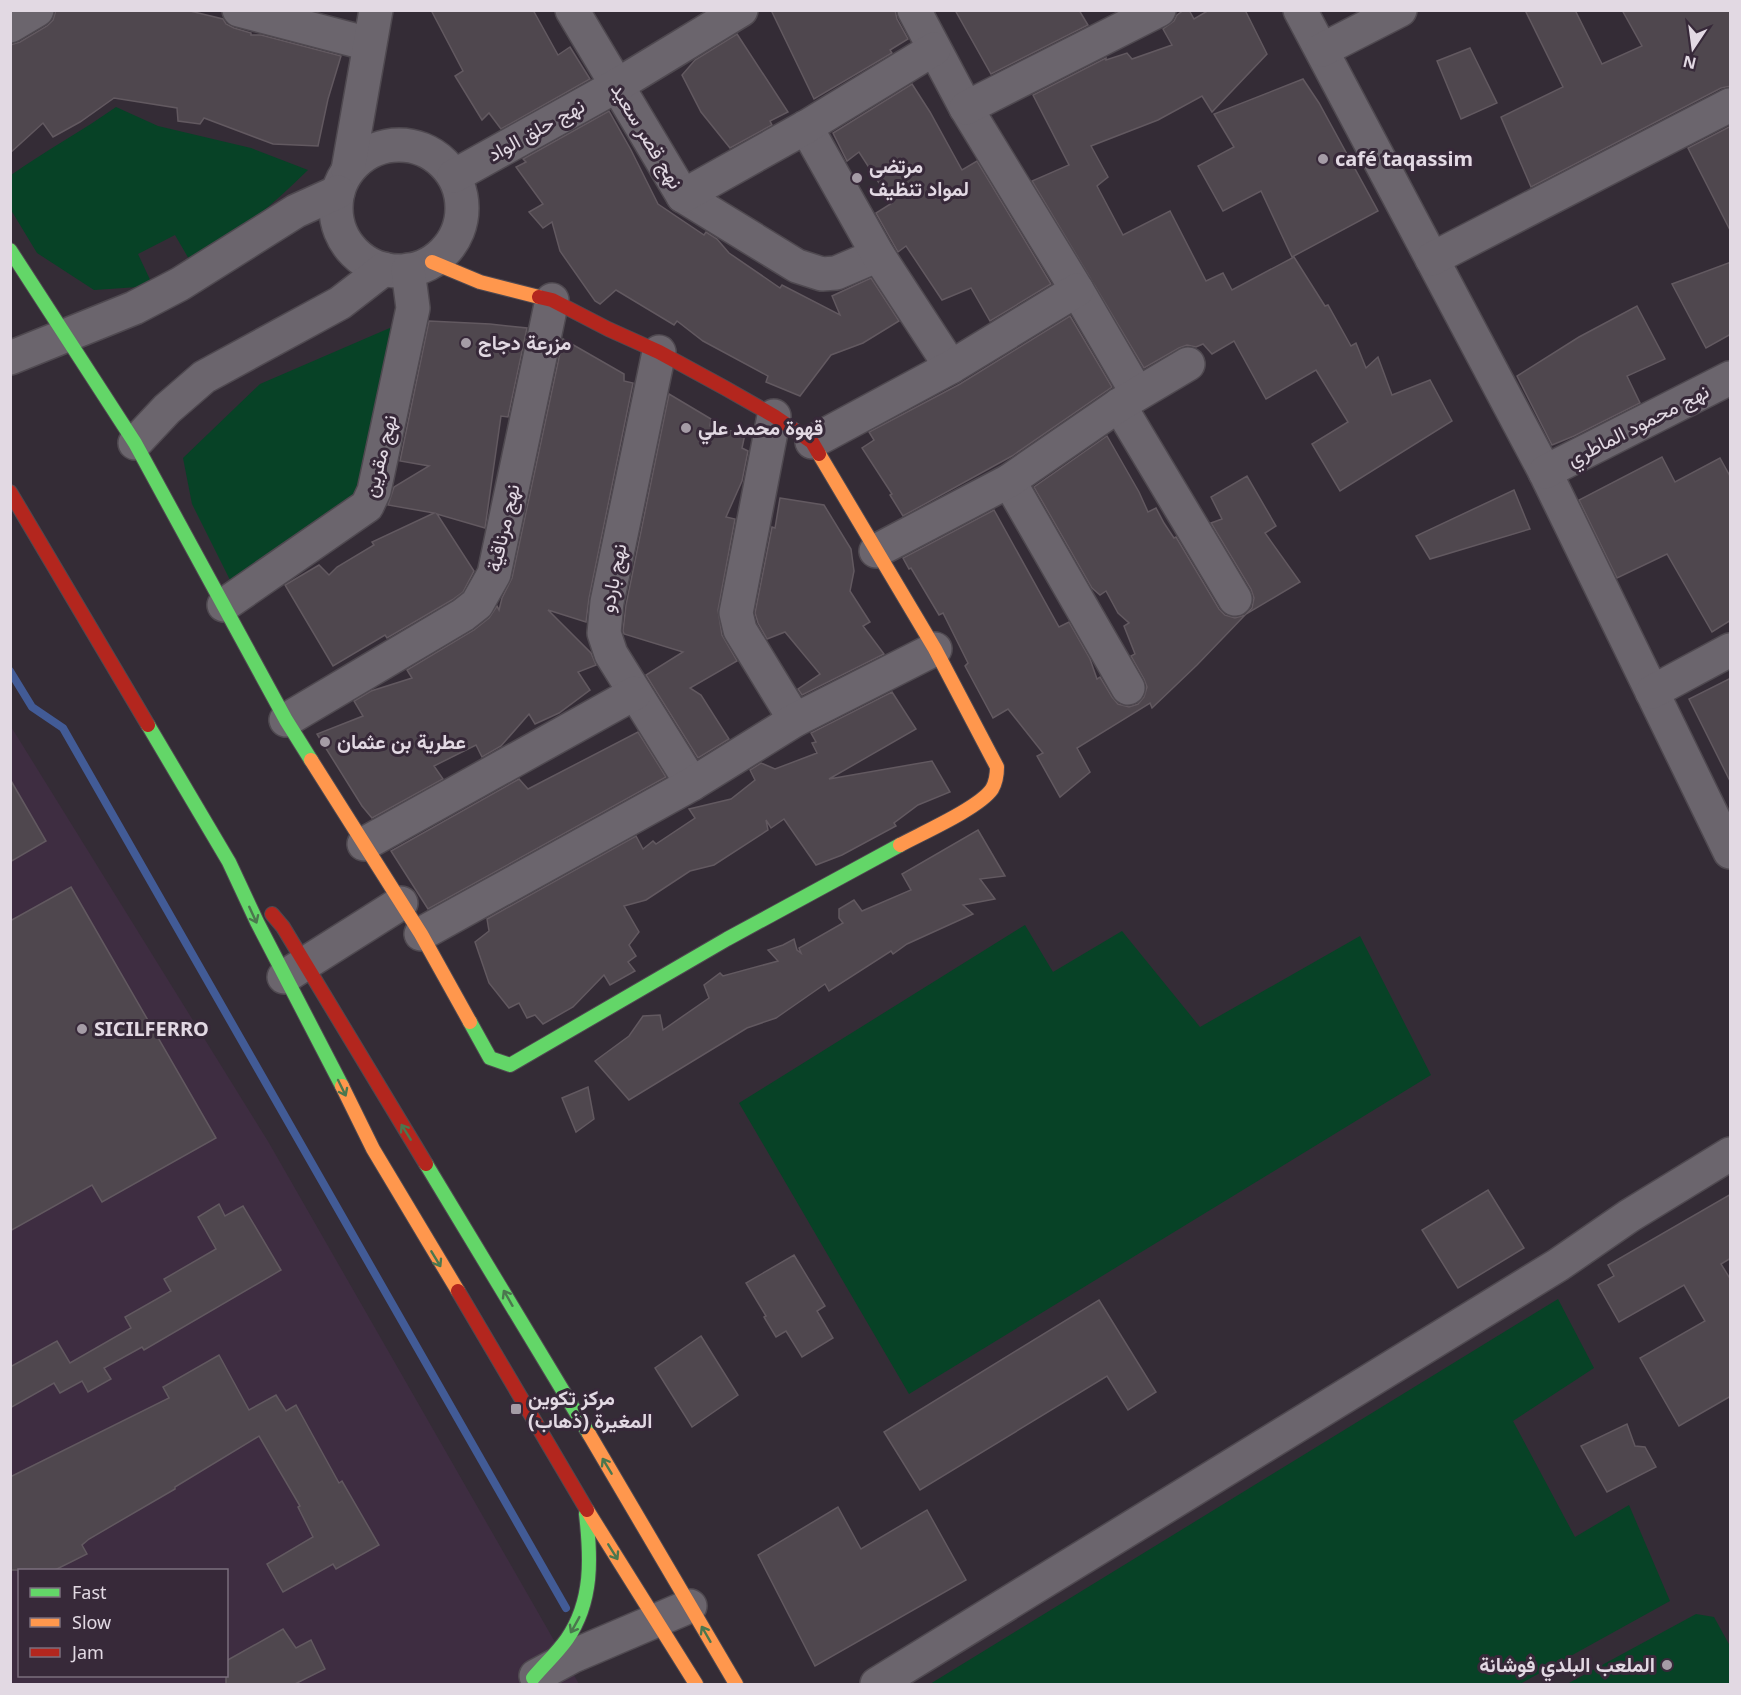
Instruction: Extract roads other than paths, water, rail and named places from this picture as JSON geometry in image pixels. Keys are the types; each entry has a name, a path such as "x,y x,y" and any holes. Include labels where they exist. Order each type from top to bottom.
{"street":[{"path":"10,26 37,10"},
{"path":"239,10 369,44"},
{"path":"10,250 135,443 286,720 421,934 490,1058 510,1065 727,939 979,802 998,781 997,767 934,649 812,442 774,416 659,352 552,300 480,282 361,258 345,240 337,216 376,10"},
{"name":"نهج قصر سعيد","path":"572,10 683,196 797,266 822,274 836,273 878,255"},
{"name":"نهج حلق الواد","path":"454,176 616,86 741,10"},
{"path":"914,10 966,108 1077,290 1128,399 1235,598"},
{"path":"966,108 1109,22 1159,10"},
{"path":"1300,10 1545,472 1731,852"},
{"path":"1322,50 1400,10"},
{"path":"683,196 806,127 933,49"},
{"path":"1432,259 1731,105"},
{"path":"806,127 878,255 951,367"},
{"path":"10,358 134,308 171,289 343,181 367,153 390,145 415,146 438,157 454,176 462,199 461,224 450,246 204,377 167,409 135,443"},
{"name":"نهج مقرين","path":"224,605 367,506 374,491 413,308 408,267"},
{"path":"812,442 951,367 1077,290"},
{"name":"نهج مرناقية","path":"286,720 463,615 477,604 494,574 552,300"},
{"name":"نهج باردو","path":"659,352 604,621 606,643 692,784"},
{"path":"876,551 1009,480 1128,399 1188,364"},
{"name":"نهج محمود الماطري","path":"1545,472 1731,378"},
{"path":"774,416 736,613 740,630 795,720"},
{"path":"1009,480 1128,688"},
{"path":"10,492 294,970 372,1078 471,1236 690,1606 721,1679"},
{"path":"421,934 692,784 795,720 934,649"},
{"path":"1652,692 1731,650"},
{"path":"364,844 635,693"},
{"path":"229,862 283,927 294,970 316,1034 372,1149 585,1506 696,1684"},
{"path":"294,970 401,903"},
{"path":"877,1684 1538,1277 1629,1216 1731,1154"},
{"path":"528,1681 571,1634 580,1617 588,1589 591,1553 585,1506"},
{"path":"528,1681 573,1656 690,1606"}],"waterway":[{"path":"10,671 32,707 63,728 566,1608"}],"place":[{"name":"café taqassim","path":"1323,159"},
{"name":"مرتضى لمواد تنظيف","path":"857,178"},
{"name":"مزرعة دجاج","path":"466,343"},
{"name":"قهوة محمد علي","path":"686,428"},
{"name":"عطرية بن عثمان","path":"325,742"},
{"name":"SICILFERRO","path":"82,1029"},
{"name":"مركز تكوين المغيرة (ذهاب)","path":"516,1409"},
{"name":"الملعب البلدي فوشانة","path":"1667,1665"}]}
